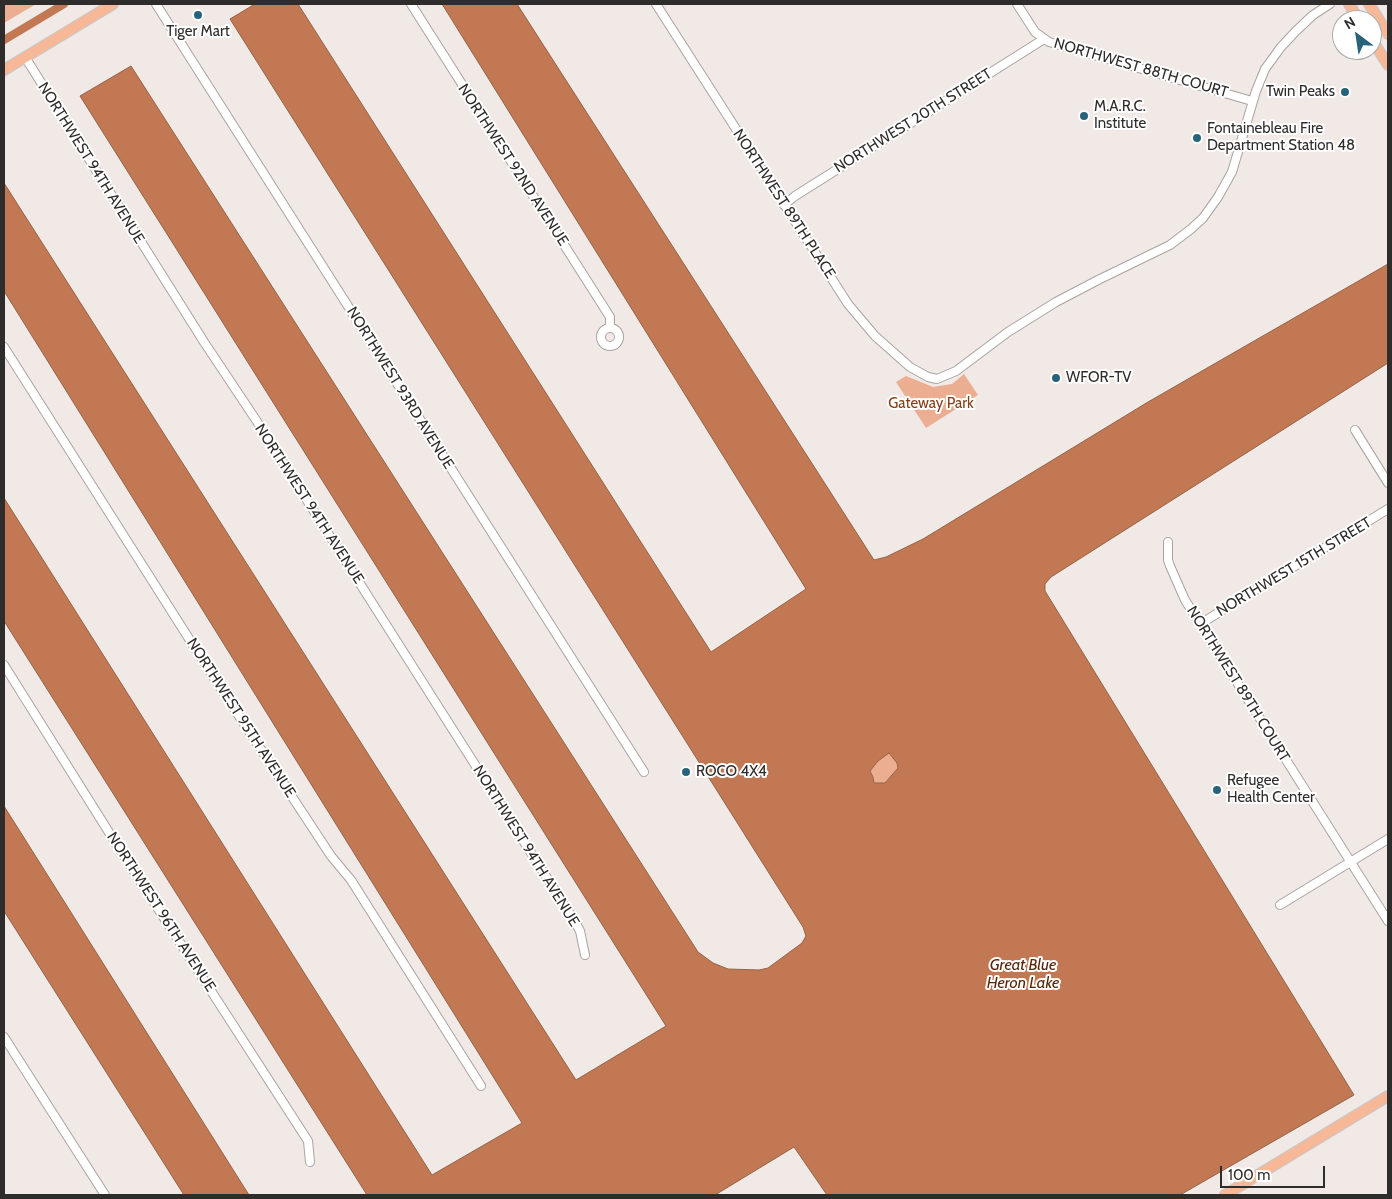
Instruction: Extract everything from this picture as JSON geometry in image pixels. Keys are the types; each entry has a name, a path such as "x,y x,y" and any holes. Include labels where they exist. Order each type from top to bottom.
{"main road":[{"path":"4,70 113,4"},
{"path":"1369,4 1388,34"},
{"path":"1225,1195 1388,1096"}],"street":[{"name":"NORTHWEST 93RD AVENUE","path":"156,4 644,772"},
{"name":"NORTHWEST 92ND AVENUE","path":"411,4 610,317 610,328"},
{"name":"NORTHWEST 89TH PLACE","path":"656,4 841,294 867,327 887,348 910,368 928,378 937,379 956,371 1008,332 1056,302 1158,252 1192,229 1211,209 1228,180 1252,101"},
{"name":"NORTHWEST 88TH COURT","path":"1017,4 1035,32 1044,39 1252,101"},
{"path":"1252,101 1260,80 1281,47 1304,23 1330,4"},
{"name":"NORTHWEST 20TH STREET","path":"784,205 795,196 1044,39"},
{"name":"NORTHWEST 94TH AVENUE","path":"25,57 204,342 267,437 575,922 580,931 585,954"},
{"name":"NORTHWEST 95TH AVENUE","path":"4,347 212,675 331,856 354,885 482,1086"},
{"path":"1355,430 1388,483"},
{"name":"NORTHWEST 15TH STREET","path":"1200,624 1388,509"},
{"name":"NORTHWEST 89TH COURT","path":"1168,542 1168,560 1185,600 1388,921"},
{"name":"NORTHWEST 96TH AVENUE","path":"4,665 308,1141 310,1162"},
{"path":"1280,905 1388,839"},
{"path":"4,1037 104,1195"}],"green space":[{"path":"4,4 36,4 4,23"},
{"name":"Gateway Park","path":"964,374 978,395 926,428 896,382 906,376 933,387 952,384"},
{"path":"889,752 897,763 898,768 885,783 874,783 870,771"}],"water":[{"name":"Great Blue Heron Lake","path":"255,4 298,4 711,652 806,589 442,4 517,4 874,560 886,557 923,539 1148,402 1388,264 1388,363 1051,577 1045,584 1045,591 1354,1095 1180,1195 827,1195 794,1147 715,1195 367,1195 4,621 4,498 432,1175 522,1123 4,291 4,183 576,1080 666,1026 80,96 131,66 698,952 713,963 728,969 759,970 768,968 802,943 806,936 803,927 230,19","holes":["889,753 897,763 898,768 885,783 874,783 870,771 878,761"]},
{"path":"4,806 249,1195 184,1195 4,911"}],"waterway":[{"path":"4,40 64,4"}],"place":[{"name":"Tiger Mart","path":"198,15"},
{"name":"Twin Peaks","path":"1345,92"},
{"name":"M.A.R.C. Institute","path":"1084,116"},
{"name":"Fontainebleau Fire Department Station 48","path":"1197,138"},
{"name":"WFOR-TV","path":"1056,378"},
{"name":"ROCO 4X4","path":"686,772"},
{"name":"Refugee Health Center","path":"1217,790"}]}
